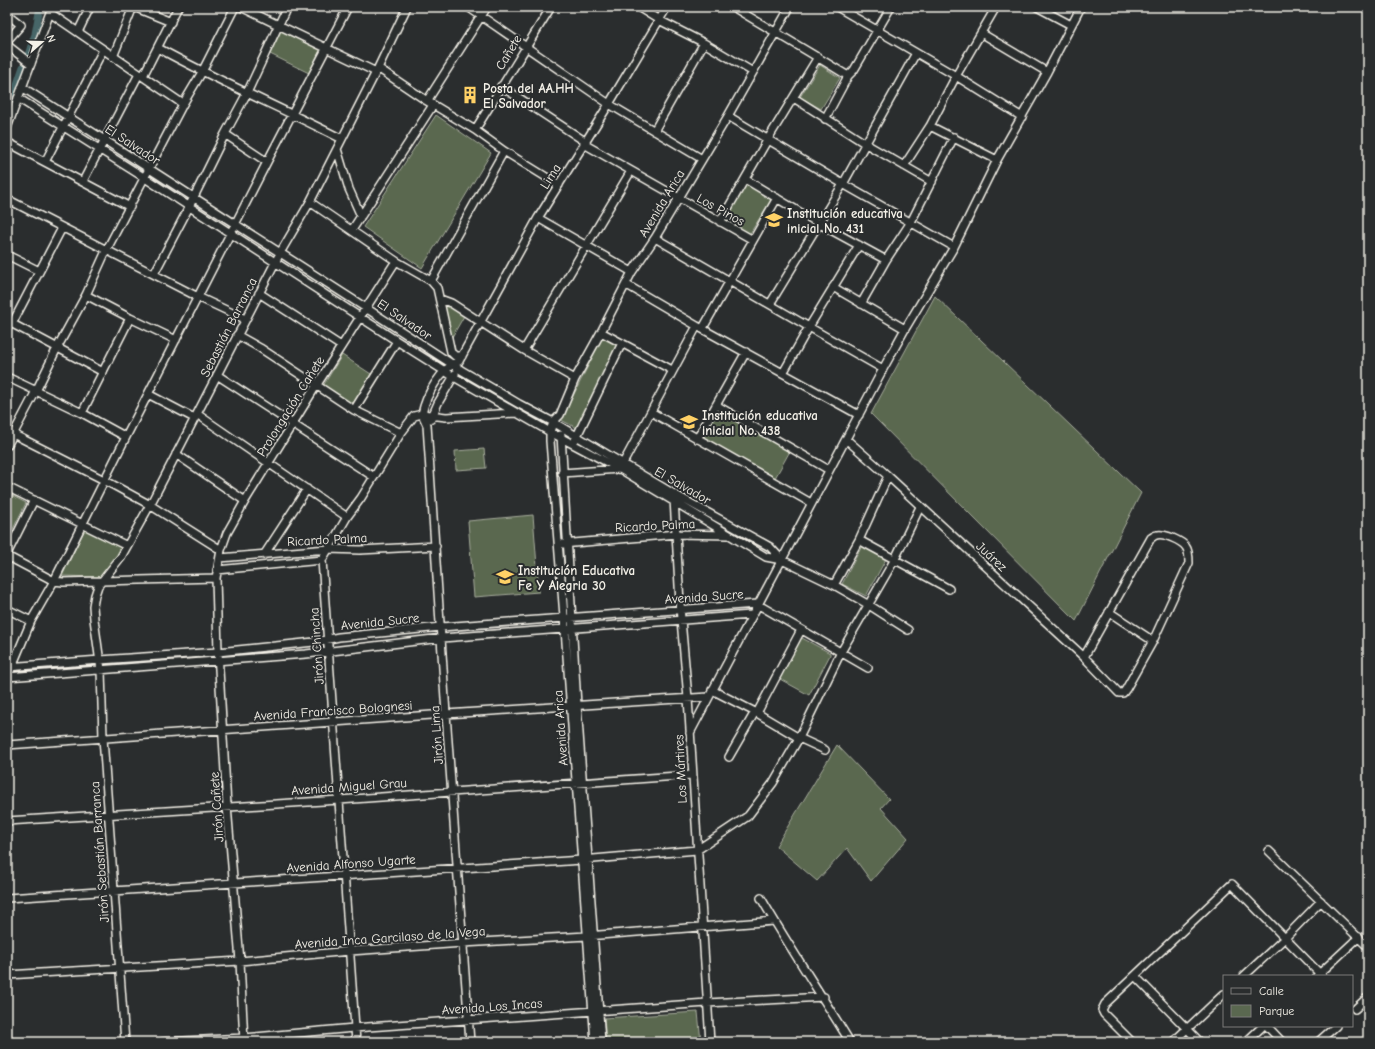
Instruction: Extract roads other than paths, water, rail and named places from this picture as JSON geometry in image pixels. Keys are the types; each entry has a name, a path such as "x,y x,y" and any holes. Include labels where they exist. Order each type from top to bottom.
{"street":[{"path":"78,32 90,7"},
{"path":"113,56 133,7 171,22"},
{"path":"83,181 141,75 158,48 178,7"},
{"path":"7,446 10,433 36,392 57,348 86,295 106,251 183,104 202,72 235,7"},
{"path":"241,7 377,70 475,130 559,185"},
{"path":"154,274 225,134 248,93 287,7"},
{"name":"Sebastián Barranca","path":"100,660 94,619 94,595 101,581 114,566 127,546 150,505 280,252 310,202 407,7"},
{"path":"468,7 609,104 702,159"},
{"path":"352,230 487,7"},
{"name":"Cañete","path":"475,130 551,7"},
{"path":"638,7 753,72"},
{"name":"Lima","path":"460,359 538,218 667,7"},
{"path":"733,7 848,76"},
{"name":"Avenida Arica","path":"568,618 558,544 550,441 550,432 553,422 560,415 575,379 627,285 632,272 655,238 728,116 790,7"},
{"path":"837,7 956,76 1022,117"},
{"path":"825,119 848,76 891,7"},
{"path":"904,166 930,126 956,76 996,7"},
{"path":"1037,7 1071,25"},
{"path":"690,733 751,615 782,560 883,369 954,247 997,160 1047,72 1081,7"},
{"path":"8,676 10,667 31,621 54,580 267,162 327,48 346,8"},
{"path":"7,128 51,10 103,50 183,104"},
{"path":"7,14 21,25 7,41"},
{"path":"981,33 1047,72"},
{"path":"654,131 704,43"},
{"path":"7,45 30,64"},
{"path":"158,48 202,72 293,114 342,139"},
{"path":"45,162 103,50"},
{"path":"770,304 818,222 843,184 916,53"},
{"path":"720,222 768,138 818,57"},
{"name":"Los Pinos","path":"502,86 585,143 752,240"},
{"name":"El Salvador","path":"22,87 280,252 451,364 577,436 675,503 766,557 782,560 834,585 908,630"},
{"name":"El Salvador","path":"18,98 231,233 397,342 454,377 550,432 621,466 770,547 782,560"},
{"path":"794,98 866,144 932,182"},
{"path":"728,116 954,247"},
{"path":"930,126 997,160"},
{"path":"225,134 267,162"},
{"path":"861,304 886,260 911,222 954,137"},
{"path":"7,142 130,206"},
{"path":"337,149 349,189 361,216"},
{"path":"430,281 504,150"},
{"path":"524,350 631,171"},
{"path":"745,179 886,260"},
{"path":"562,473 621,466 672,370 730,280 777,198"},
{"path":"7,200 106,251 245,319"},
{"path":"310,202 396,261 430,281 437,288 451,352 460,359"},
{"path":"538,218 632,272"},
{"path":"62,228 10,323 103,372"},
{"path":"655,238 883,369"},
{"path":"783,373 859,245"},
{"path":"7,255 39,271"},
{"name":"Prolongación Cañete","path":"217,574 221,550 227,533 316,386 396,261"},
{"path":"627,285 859,415"},
{"path":"833,287 905,329"},
{"path":"259,293 341,346"},
{"path":"86,295 176,340"},
{"path":"440,299 451,303 524,350 575,379"},
{"path":"82,413 130,318"},
{"path":"601,332 672,370"},
{"path":"237,335 260,348 354,410 401,433"},
{"path":"354,410 397,342"},
{"path":"573,444 622,343"},
{"path":"698,439 746,352"},
{"path":"422,414 424,404 438,379 451,364 460,359"},
{"path":"428,425 438,403 459,369 460,359"},
{"path":"217,375 374,477"},
{"path":"7,378 82,413 126,437"},
{"path":"148,394 195,416 347,517"},
{"path":"716,406 829,470"},
{"path":"651,412 811,503"},
{"path":"322,560 347,517 401,433 414,416 422,414 446,417 517,413"},
{"name":"Jirón Lima","path":"422,414 428,425 446,714 470,1042"},
{"name":"Avenida Arica","path":"560,415 562,427 560,437 566,544 568,629 590,936 596,1011 601,1042"},
{"path":"10,433 150,505 221,550"},
{"name":"Juárez","path":"846,439 1084,657 1119,693 1122,693 1126,689 1153,641"},
{"path":"176,454 246,500"},
{"path":"834,585 859,540 888,476"},
{"path":"7,487 83,523 127,546"},
{"path":"264,555 307,489"},
{"name":"Los Mártires","path":"674,494 681,620 688,698 710,1042"},
{"path":"34,500 7,555 54,580"},
{"path":"697,850 752,812 773,783 799,738 840,652 895,559 920,507"},
{"name":"Ricardo Palma","path":"558,544 677,534 731,535"},
{"path":"1084,657 1109,612 1151,538 1157,535 1166,535 1186,546 1189,555 1189,563 1153,641 1109,612"},
{"path":"859,540 949,590"},
{"name":"Ricardo Palma","path":"220,558 328,549 360,550 436,546"},
{"name":"Ricardo Palma","path":"54,580 63,582 101,581 217,574 322,560"},
{"name":"Jirón Chincha","path":"322,560 356,1042"},
{"name":"Jirón Cañete","path":"217,574 218,652 227,806 240,961 244,1040"},
{"path":"757,604 868,668"},
{"name":"Avenida Sucre","path":"10,667 218,652 441,627 757,604"},
{"path":"7,609 31,621"},
{"name":"Avenida Sucre","path":"8,676 219,661 329,651 442,638 751,615"},
{"path":"729,757 756,712 801,630"},
{"name":"Jirón Sebastián Barranca","path":"100,660 108,815 126,1042"},
{"path":"710,693 756,712 799,738 825,750"},
{"name":"Avenida Francisco Bolognesi","path":"7,745 688,698 710,693"},
{"name":"Avenida Miguel Grau","path":"7,821 339,800 692,775"},
{"name":"Avenida Alfonso Ugarte","path":"7,898 344,876 697,850"},
{"path":"1269,851 1368,947"},
{"path":"1132,1042 1102,1010 1105,1004 1232,884 1319,975 1359,937"},
{"path":"761,898 850,1042"},
{"path":"1245,975 1285,938 1321,901"},
{"name":"Avenida Inca Garcilaso de la Vega","path":"7,975 240,961 350,951 590,936 774,921"},
{"path":"1135,976 1200,1042"},
{"path":"1173,1042 1223,995"},
{"path":"1353,1009 1368,997"},
{"name":"Avenida Los Incas","path":"163,1042 244,1040 354,1028 707,1003 824,998"},
{"name":"Avenida Arica","path":"595,1042 596,1011"},
{"path":"1246,1042 1262,1027"},
{"path":"1268,1027 1282,1042"},
{"path":"1318,1042 1335,1027"}],"waterway":[{"path":"27,58 35,34 40,7"},
{"path":"7,106 14,93 23,67"}],"place":[{"name":"Posta del AA.HH El Salvador","path":"470,95"},
{"name":"Institución educativa inicial No. 431","path":"774,220"},
{"name":"Institución educativa inicial No. 438","path":"689,422"},
{"name":"Institución Educativa Fe Y Alegria 30","path":"505,577"}]}
